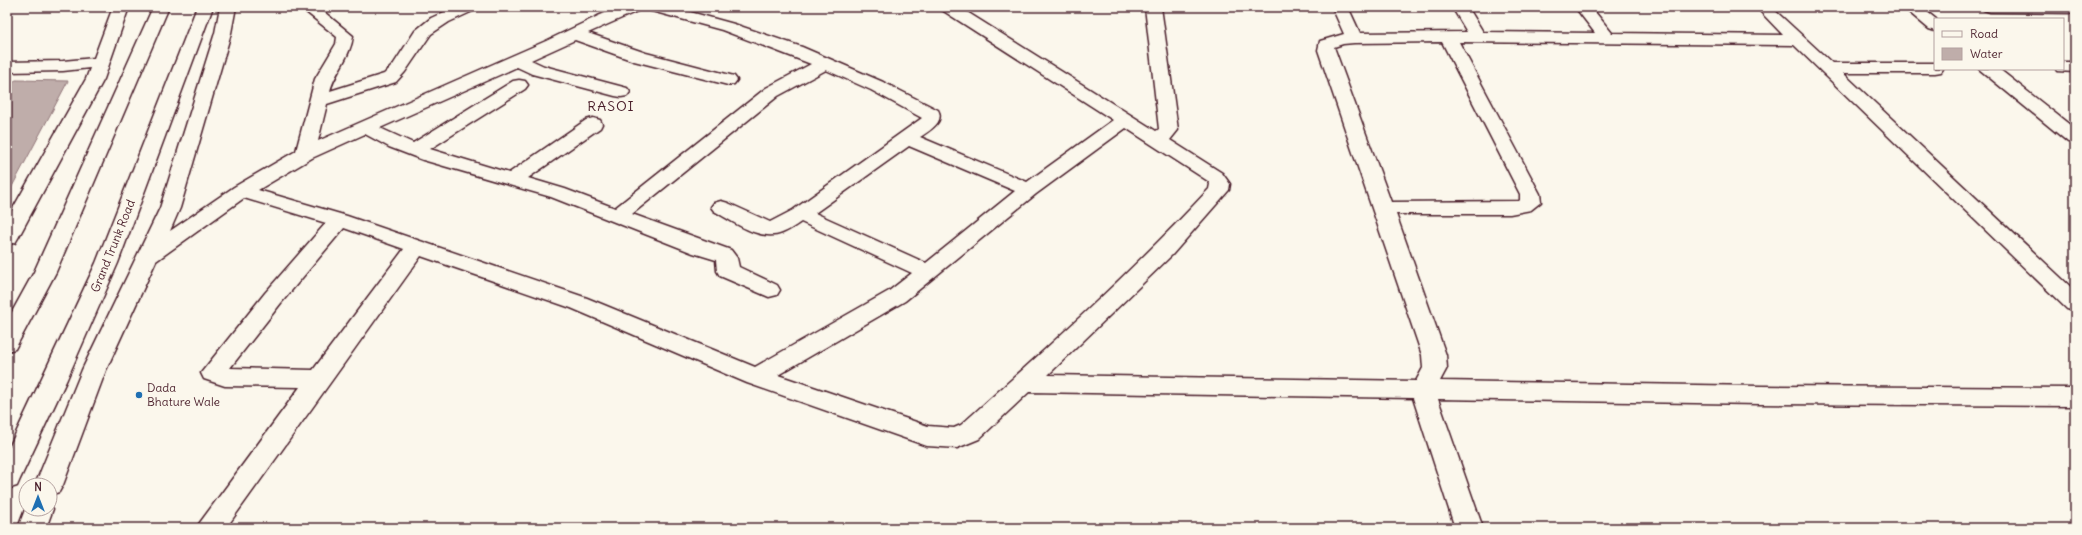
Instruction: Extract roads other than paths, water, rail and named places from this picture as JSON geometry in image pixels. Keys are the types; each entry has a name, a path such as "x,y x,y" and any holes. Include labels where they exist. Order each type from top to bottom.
{"main road":[{"path":"7,238 94,79 121,7"},
{"path":"7,343 45,272 161,7"},
{"name":"Grand Trunk Road","path":"7,479 55,379 107,263 205,7"},
{"path":"52,477 94,370 170,208 223,33 228,7"},
{"path":"305,154 324,79 344,44 345,36 308,7"},
{"path":"318,101 390,78 397,72 422,33 440,21 469,7"},
{"path":"146,258 241,191 305,154 575,34 604,19 634,7"},
{"path":"654,7 748,33 826,63 931,114 931,118 928,122 907,138 800,214 769,230 762,228 721,206"},
{"path":"241,191 340,220 416,248 578,303 756,377 926,436 957,438 970,432 1091,321 1158,256 1219,190 1220,184 1215,177 948,7"},
{"path":"1153,7 1169,130 1163,136 1153,138"},
{"path":"1340,7 1354,38"},
{"path":"1460,7 1478,37"},
{"path":"1583,7 1607,38"},
{"path":"1911,7 1934,25"},
{"path":"1990,7 2075,8"},
{"path":"1768,11 2075,304"},
{"path":"575,34 640,57 728,80"},
{"path":"1383,208 1510,208 1524,206 1531,202 1530,194 1448,37"},
{"path":"1468,528 1423,390 1435,368 1434,355 1326,50 1326,45 1332,41 1354,38 1448,37 1799,40"},
{"path":"516,60 538,70 621,92"},
{"path":"10,69 101,62"},
{"path":"619,215 761,100 793,80 826,63"},
{"path":"2064,67 2075,67"},
{"path":"1827,68 1934,68"},
{"path":"1989,70 2075,138"},
{"path":"415,150 519,85"},
{"path":"756,377 897,296 1029,190 1125,120"},
{"path":"513,179 593,124"},
{"path":"364,127 396,143 437,159 513,179 619,215 701,248 724,255 727,260 728,271 768,290"},
{"path":"907,138 1029,190"},
{"path":"800,214 928,272"},
{"path":"319,379 225,377 213,373 273,298 340,220"},
{"path":"210,528 416,248"},
{"path":"1023,383 1423,390 2075,397"},
{"path":"32,528 37,517"}],"water":[{"path":"16,80 68,81 7,196 7,85"}],"place":[{"name":"Dada Bhature Wale","path":"139,395"}],"district":[{"name":"RASOI","path":"611,106"}]}
